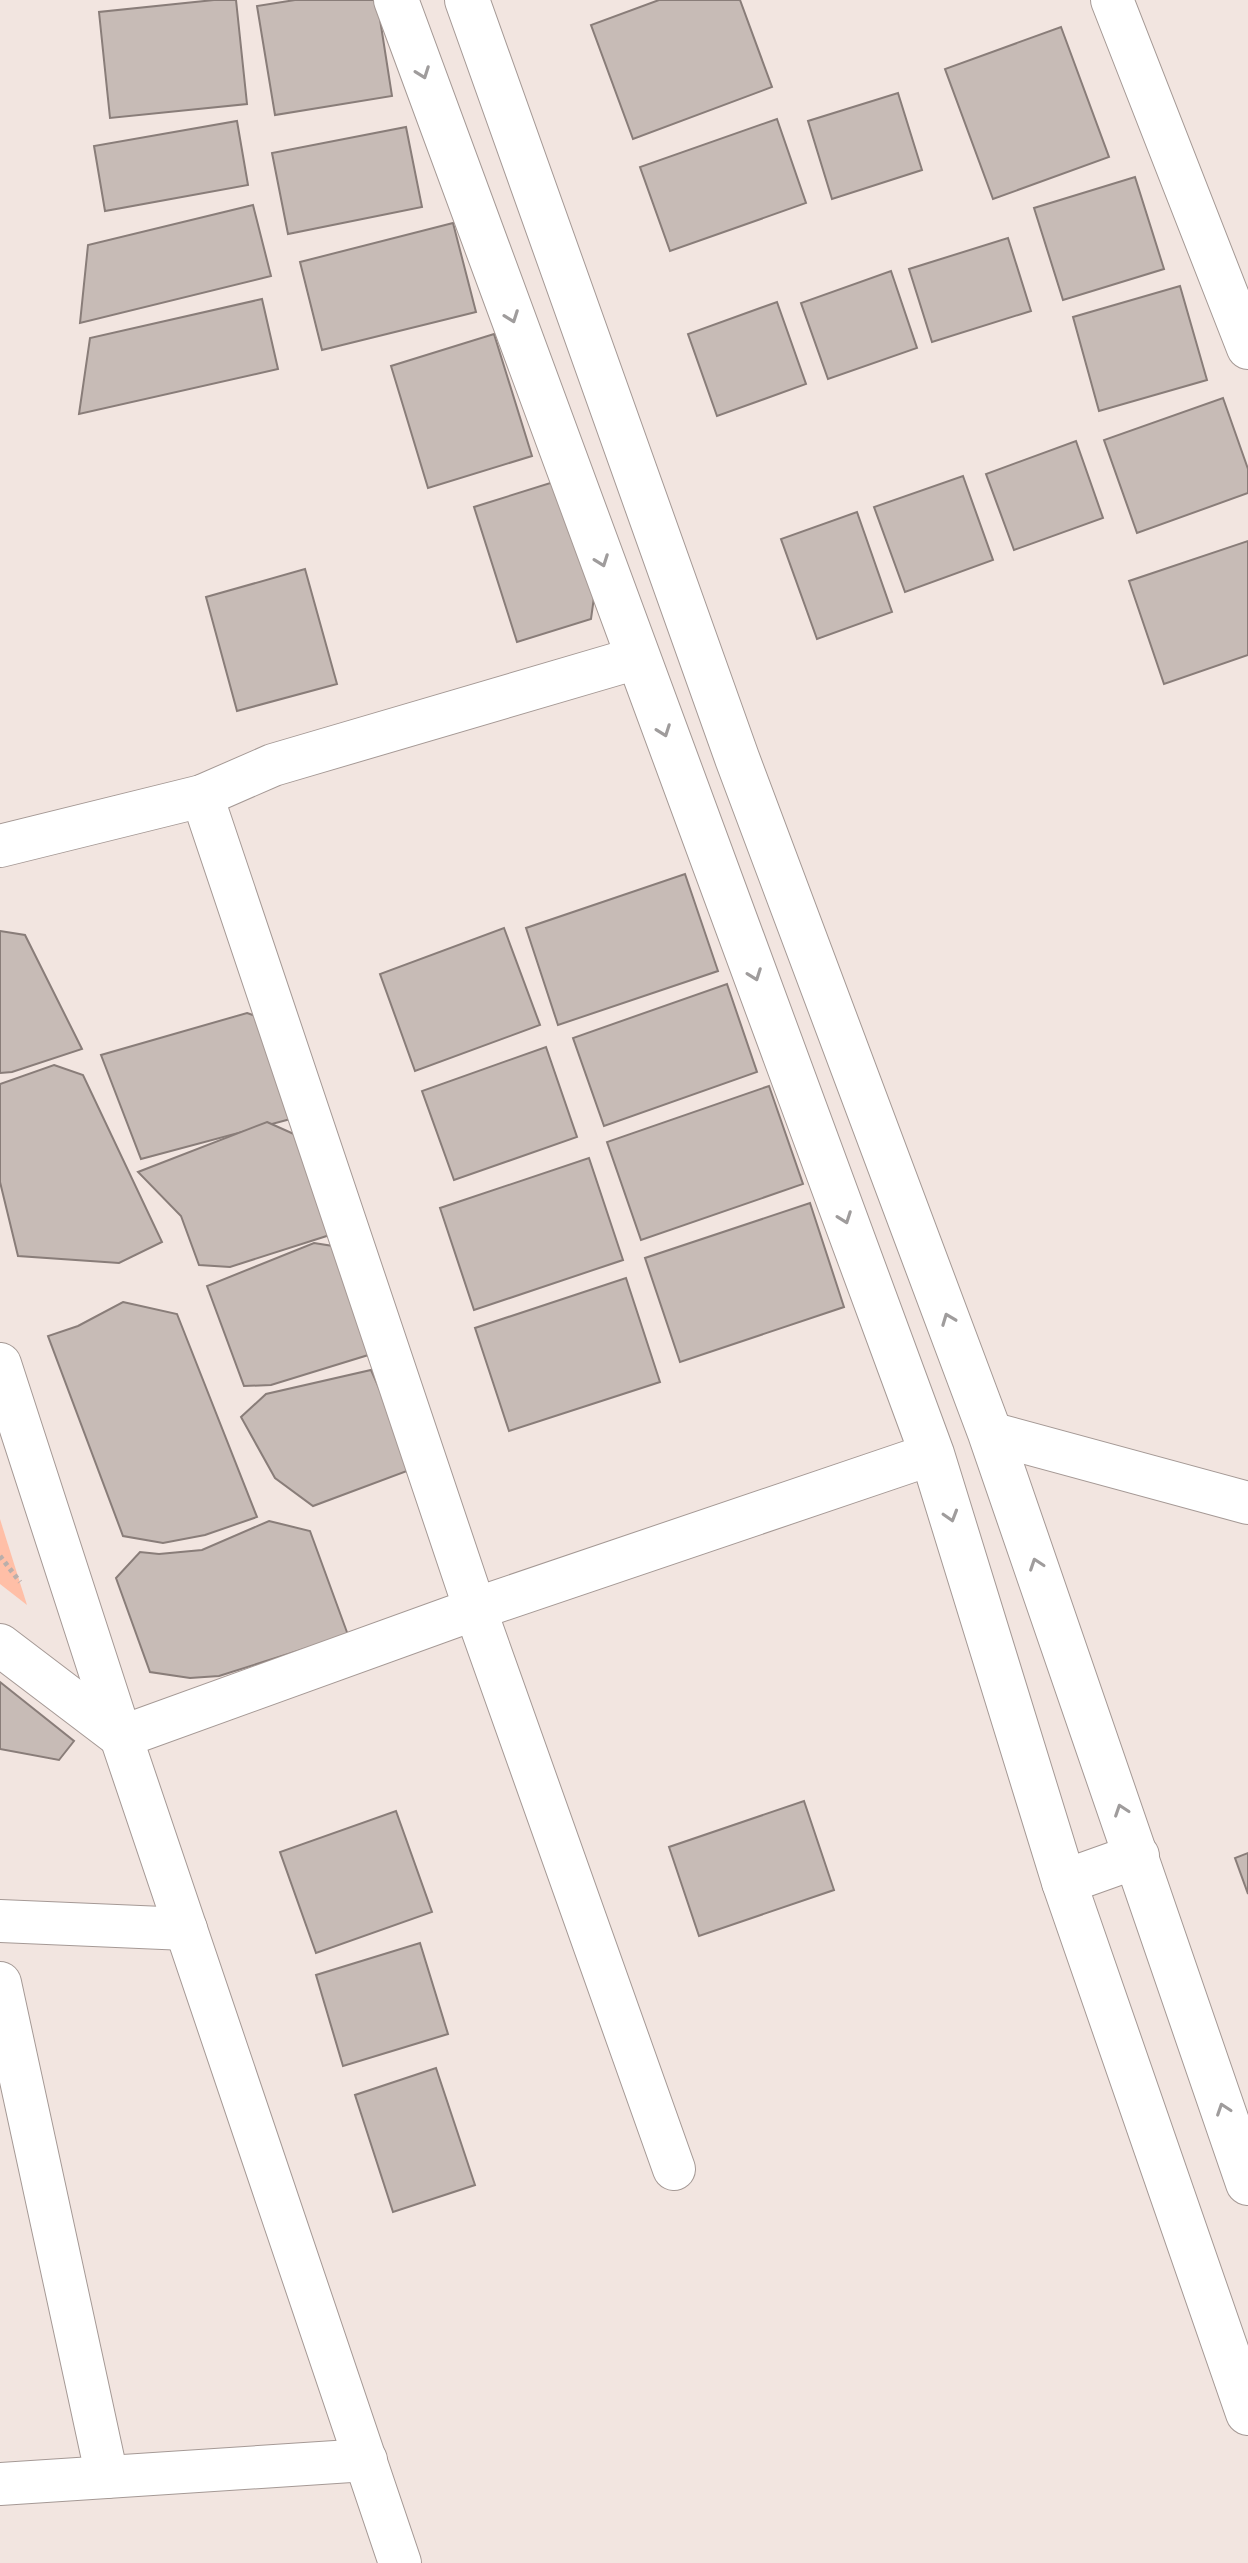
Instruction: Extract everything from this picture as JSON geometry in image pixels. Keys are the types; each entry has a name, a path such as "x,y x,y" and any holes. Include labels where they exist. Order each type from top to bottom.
{"main road":[{"path":"396,0 932,1454 1064,1882 1248,2413"},
{"path":"467,0 742,773 990,1433 1248,2183"},
{"path":"1064,1882 1137,1856"}],"street":[{"path":"1112,0 1248,348"},
{"path":"0,846 202,796 273,765 637,658"},
{"path":"202,796 475,1609 674,2169"},
{"path":"0,1364 121,1737 400,2563"},
{"path":"990,1433 1248,1503"},
{"path":"121,1737 475,1609 932,1454"},
{"path":"0,1645 121,1737"},
{"path":"0,1921 186,1929"},
{"path":"0,1983 107,2477"},
{"path":"0,2484 366,2460"}],"path":[{"path":"0,1556 20,1582"}],"shaded area":[{"path":"0,1519 27,1605 0,1584"}],"building":[{"path":"236,0 247,104 110,118 99,12"},
{"path":"295,0 377,0 392,96 275,115 257,6"},
{"path":"659,0 740,0 772,87 633,139 591,25"},
{"path":"1061,27 1109,157 993,199 945,69"},
{"path":"898,93 922,170 832,199 808,121"},
{"path":"777,119 806,203 670,251 640,167"},
{"path":"237,121 248,185 105,211 94,146"},
{"path":"406,127 422,207 288,234 272,153"},
{"path":"1135,177 1164,269 1063,300 1034,208"},
{"path":"253,205 271,276 80,323 88,245"},
{"path":"453,223 476,312 322,350 300,262"},
{"path":"1008,238 1031,311 932,342 909,269"},
{"path":"891,271 917,348 828,379 801,303"},
{"path":"1180,286 1207,380 1099,411 1073,317"},
{"path":"262,299 278,369 79,414 90,338"},
{"path":"777,302 806,384 717,416 688,334"},
{"path":"494,334 532,456 428,488 391,366"},
{"path":"1223,398 1248,469 1248,493 1137,533 1104,440"},
{"path":"1076,441 1103,518 1014,550 986,474"},
{"path":"963,476 993,560 905,592 874,507"},
{"path":"560,480 595,590 591,619 517,642 474,507"},
{"path":"857,512 892,612 817,639 781,539"},
{"path":"1248,541 1248,655 1164,684 1129,581"},
{"path":"305,569 337,684 237,711 206,597"},
{"path":"685,874 718,971 558,1025 526,928"},
{"path":"504,928 540,1025 415,1071 380,974"},
{"path":"0,931 25,935 82,1049 12,1072 0,1073"},
{"path":"727,984 757,1072 604,1126 573,1038"},
{"path":"247,1013 264,1019 298,1117 141,1159 101,1055"},
{"path":"546,1047 577,1137 454,1180 422,1091"},
{"path":"54,1065 83,1075 162,1242 119,1263 18,1256 0,1182 0,1084"},
{"path":"769,1086 803,1184 641,1240 607,1142"},
{"path":"267,1122 305,1139 336,1233 230,1267 199,1265 181,1216 138,1172"},
{"path":"589,1158 623,1260 474,1310 440,1208"},
{"path":"810,1203 844,1307 680,1362 645,1258"},
{"path":"314,1243 339,1247 378,1352 271,1385 244,1386 207,1286"},
{"path":"626,1278 660,1382 509,1431 475,1328"},
{"path":"123,1302 177,1314 257,1517 205,1535 163,1543 123,1536 48,1336 78,1326"},
{"path":"371,1370 415,1468 313,1506 275,1478 241,1417 266,1394"},
{"path":"269,1521 310,1531 348,1635 219,1676 190,1678 150,1672 116,1578 140,1552 159,1554 202,1550"},
{"path":"0,1682 74,1741 59,1760 0,1749"},
{"path":"804,1801 834,1890 699,1936 669,1847"},
{"path":"396,1811 432,1912 316,1953 280,1852"},
{"path":"1248,1853 1248,1894 1235,1858"},
{"path":"420,1943 448,2034 343,2066 316,1975"},
{"path":"436,2068 475,2185 393,2212 355,2095"}]}
